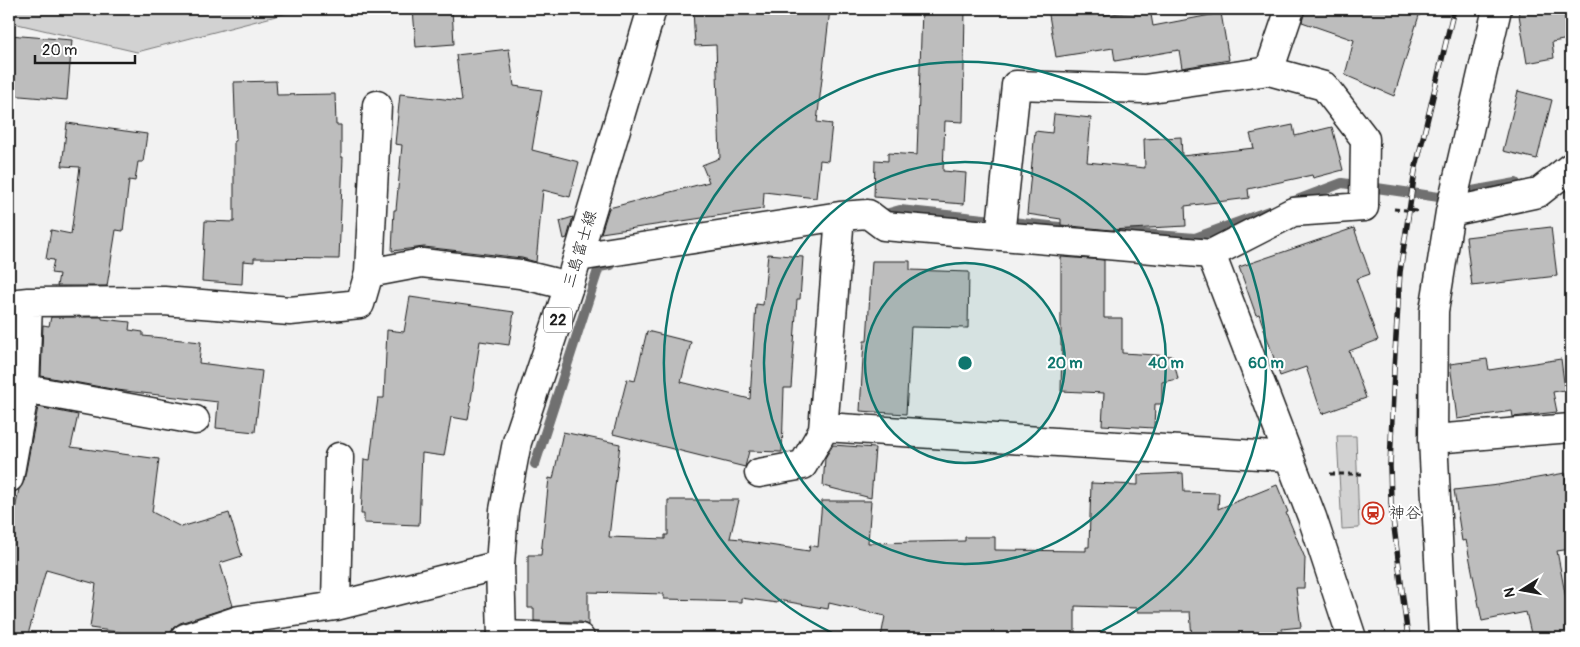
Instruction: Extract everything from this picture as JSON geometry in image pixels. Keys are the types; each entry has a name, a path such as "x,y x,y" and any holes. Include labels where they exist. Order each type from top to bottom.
{"street":[{"name":"三島富士線","path":"502,636 500,565 504,510 517,442 569,286 652,9"},
{"path":"1270,71 1290,9"},
{"path":"1443,638 1433,439 1434,311 1450,212 1497,9"},
{"path":"578,257 839,227 876,220 1001,225 1212,254 1293,212 1364,207 1365,139 1324,86 1270,71 1144,90 1016,85 1001,225"},
{"path":"9,478 25,389 18,303 164,301 290,311 360,304 369,273 377,105"},
{"path":"1450,212 1538,193 1571,167"},
{"path":"759,473 803,465 823,430 839,227"},
{"path":"1212,254 1312,517 1352,638"},
{"path":"369,273 422,263 520,274 569,286"},
{"path":"25,389 195,420"},
{"path":"823,430 825,427 1289,457"},
{"path":"1433,439 1571,428"},
{"path":"336,606 339,457"},
{"path":"185,638 239,620 336,606 500,565"},
{"path":"502,636 580,638"}],"path":[{"path":"1364,207 1450,212"}],"shaded area":[{"path":"9,9 303,9 137,52 9,22"},
{"path":"1337,436 1356,436 1359,528 1342,529"}],"building":[{"path":"413,9 452,9 454,44 416,47"},
{"path":"693,9 830,9 817,122 832,124 828,161 820,160 816,198 764,192 763,209 601,233 609,208 709,182 702,165 720,158 716,45 695,46"},
{"path":"922,9 965,9 963,122 945,121 943,171 966,173 964,204 874,197 875,160 888,161 888,153 917,155"},
{"path":"1048,9 1104,9 1104,15 1150,9 1153,26 1221,13 1229,60 1182,68 1179,50 1115,61 1113,48 1056,57"},
{"path":"1305,9 1421,9 1394,96 1345,75 1354,40 1302,22"},
{"path":"1518,9 1564,9 1569,39 1552,42 1554,58 1527,63"},
{"path":"9,35 72,40 67,100 9,95"},
{"path":"509,49 514,86 542,90 532,150 579,162 570,197 543,190 536,262 522,258 424,247 392,251 394,210 396,210 402,145 395,144 400,94 462,101 456,55"},
{"path":"276,81 277,95 335,94 336,125 341,125 341,157 343,157 339,259 254,258 254,262 243,261 242,284 202,281 205,221 234,222 234,141 236,141 234,82"},
{"path":"1518,91 1552,100 1537,159 1503,151"},
{"path":"1054,114 1091,118 1087,162 1145,168 1144,139 1181,137 1182,156 1254,148 1250,134 1293,125 1295,136 1332,127 1343,170 1313,178 1312,175 1248,189 1249,198 1185,206 1186,226 1111,230 1061,225 1061,219 1027,214 1035,131 1052,133"},
{"path":"67,123 147,134 143,162 138,162 135,181 129,180 123,231 116,230 107,286 57,286 59,274 51,273 54,260 46,259 51,230 71,234 80,167 62,166"},
{"path":"573,217 567,238 564,239 560,221"},
{"path":"1551,227 1557,276 1472,286 1466,237"},
{"path":"1354,228 1370,274 1356,279 1378,340 1349,351 1366,398 1322,414 1306,367 1280,376 1259,314 1256,315 1239,267"},
{"path":"768,254 803,257 800,299 797,299 791,388 784,388 782,452 749,451 745,467 613,434 627,379 635,381 647,331 691,342 681,382 750,399 756,304 763,305"},
{"path":"1061,257 1104,260 1104,318 1122,318 1122,353 1173,356 1178,379 1162,382 1162,404 1155,404 1154,428 1102,425 1104,393 1061,391"},
{"path":"872,261 910,261 910,270 969,272 968,328 911,327 906,414 860,411 864,341 867,341"},
{"path":"410,297 514,312 509,345 480,341 468,420 451,417 444,456 422,453 419,525 364,523 364,514 361,514 364,459 370,460 378,398 384,398 387,330 404,332"},
{"path":"51,317 102,317 102,319 130,322 129,330 143,332 143,336 201,342 199,363 262,371 255,432 216,428 218,402 117,390 41,376 43,325 49,326"},
{"path":"1487,359 1489,370 1561,359 1565,390 1553,392 1557,412 1513,417 1512,411 1457,419 1450,364"},
{"path":"38,407 78,415 71,447 159,459 152,512 181,527 229,513 242,556 220,563 233,606 180,623 173,628 170,638 146,638 146,636 90,628 96,584 46,570 27,638 9,638 9,513 14,515 19,489 24,481"},
{"path":"563,432 620,444 609,537 665,539 665,535 668,535 668,500 739,500 730,538 809,551 810,545 818,547 822,501 871,501 868,543 965,541 965,537 995,537 995,550 1086,551 1086,547 1089,547 1091,483 1138,485 1138,475 1183,473 1184,492 1219,493 1218,509 1277,485 1288,512 1286,513 1305,558 1304,588 1296,588 1301,627 1282,629 1283,638 1192,638 1190,612 1137,612 1137,608 1075,606 1075,638 983,638 983,636 881,637 885,616 829,603 828,609 778,600 777,603 741,598 741,602 707,601 664,599 664,594 588,592 588,625 581,622 534,621 534,608 528,608 528,555 541,555 549,478 553,479"},
{"path":"833,445 875,448 871,498 823,486 825,458"},
{"path":"1565,473 1571,505 1571,549 1557,551 1571,625 1571,638 1532,638 1526,612 1482,621 1466,540 1462,541 1454,490 1498,485"}],"waterway":[{"path":"1292,202 1342,183 1439,197 1516,183"},
{"path":"878,216 900,210 1069,228"},
{"path":"1118,232 1195,238 1269,211"},
{"path":"535,464 599,267 611,265"}],"railway":[{"path":"1408,638 1391,503 1390,466 1400,272 1415,171 1454,9"}],"place":[{"name":"神谷","path":"1373,513"}]}
